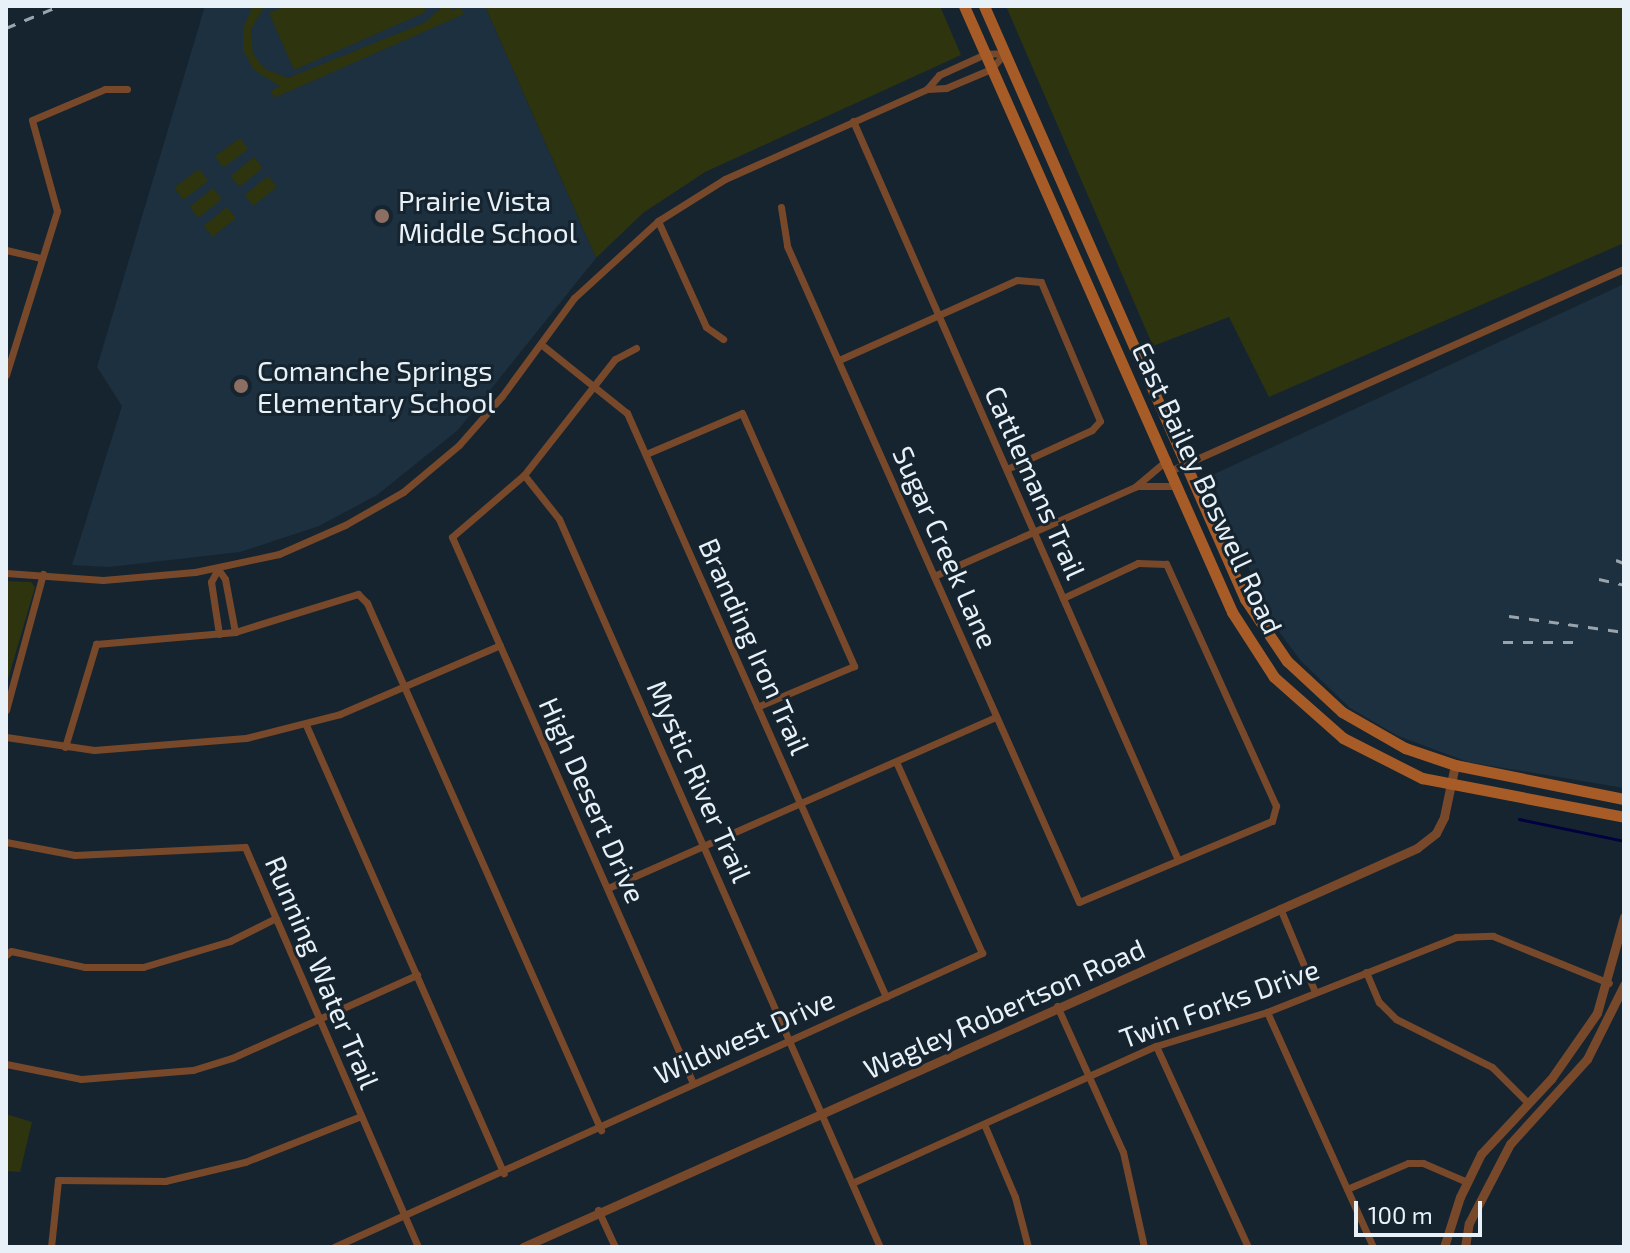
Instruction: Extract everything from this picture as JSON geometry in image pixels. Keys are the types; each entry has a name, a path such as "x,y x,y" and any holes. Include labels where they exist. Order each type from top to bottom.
{"main road":[{"name":"East Bailey Boswell Road","path":"964,6 1170,465 1232,612 1274,677 1319,721 1377,760 1451,784 1624,817"},
{"name":"East Bailey Boswell Road","path":"984,6 1245,599 1287,661 1358,723 1405,748 1455,765 1624,799"}],"street":[{"path":"927,89 939,75 985,54 1005,53"},
{"path":"6,573 123,579 218,569 312,541 403,492 473,430 585,287 658,221 725,179 927,89 946,88 991,69 1005,53"},
{"path":"6,375 8,359 57,204 32,120 105,89 127,89"},
{"name":"Cattlemans Trail","path":"853,121 1178,860"},
{"name":"Sugar Creek Lane","path":"781,207 787,246 1079,902 1178,860"},
{"path":"658,221 706,327 723,339"},
{"path":"6,250 41,258"},
{"path":"934,576 1135,487 1170,465 1185,464 1624,269"},
{"path":"839,360 1033,278 1045,286 1100,421 1092,430 1007,469"},
{"name":"Branding Iron Trail","path":"542,345 596,384 627,413 886,997"},
{"path":"524,475 615,359 636,348"},
{"path":"646,454 742,413 854,666 757,707"},
{"name":"High Desert Drive","path":"524,475 452,537 692,1081"},
{"name":"Mystic River Trail","path":"524,475 559,519 880,1247"},
{"path":"1135,487 1179,487"},
{"path":"1063,598 1138,563 1166,564 1276,806 1272,821 1178,860"},
{"path":"218,569 225,579 235,632"},
{"path":"218,569 211,582 219,634"},
{"path":"6,710 43,574"},
{"path":"65,747 96,644 235,632 358,594 404,687 601,1130"},
{"path":"6,737 65,747 201,744 306,725 500,645"},
{"path":"608,888 996,717"},
{"path":"306,725 504,1173"},
{"name":"Wildwest Drive","path":"334,1247 601,1130 692,1081 982,953 896,762"},
{"name":"Wagley Robertson Road","path":"523,1247 598,1210 821,1115 1057,1006 1427,842 1444,817 1455,765"},
{"name":"Running Water Trail","path":"6,842 75,855 245,847 418,1247"},
{"path":"1280,908 1315,992"},
{"path":"1444,1247 1467,1182 1481,1154 1584,1034 1609,983 1624,917"},
{"path":"6,955 11,951 85,967 143,967 230,941 276,918"},
{"name":"Twin Forks Drive","path":"852,1183 1156,1046 1267,1012 1366,972 1475,934 1493,936 1609,983"},
{"path":"1366,972 1379,1002 1396,1019 1492,1067 1539,1115"},
{"path":"6,1064 81,1079 156,1076 232,1058 417,975"},
{"path":"1465,1247 1469,1223 1510,1144 1587,1059 1623,988 1609,983"},
{"path":"1057,1006 1123,1152 1144,1247"},
{"path":"1267,1012 1373,1247"},
{"path":"1156,1046 1248,1247"},
{"path":"51,1247 58,1180 165,1181 245,1162 361,1116"},
{"path":"984,1124 1015,1197 1028,1247"},
{"path":"1347,1189 1408,1163 1423,1163 1484,1191"},
{"path":"598,1210 615,1247"}],"shaded area":[{"name":"Prairie Vista Middle School","path":"205,6 485,6 596,258 458,430 377,495 319,526 240,552 109,567 72,565 122,406 97,367"},
{"path":"1624,284 1624,788 1468,762 1398,736 1350,708 1301,661 1271,621 1210,476"}],"green space":[{"path":"253,6 265,6 251,29 253,54 265,69 288,78 424,23 443,6 452,6 451,11 460,7 464,14 274,98 271,91 280,86 254,70 243,50 243,28"},
{"path":"285,6 423,6 426,12 294,70 269,13"},
{"path":"485,6 940,6 961,55 705,172 643,213 596,258"},
{"path":"1006,6 1624,6 1624,243 1269,397 1229,317 1153,346"},
{"path":"240,138 248,149 223,168 215,156"},
{"path":"254,157 263,168 239,187 231,176"},
{"path":"199,169 208,181 183,200 174,188"},
{"path":"268,176 277,187 253,206 245,195"},
{"path":"213,188 222,199 198,218 190,207"},
{"path":"227,207 236,218 212,237 204,226"},
{"path":"6,581 31,582 35,587 6,686"},
{"path":"6,1114 32,1122 20,1172 6,1171"}],"waterway":[{"path":"1519,819 1624,841"}],"railway":[{"path":"6,28 59,6"},
{"path":"1616,560 1624,563"},
{"path":"1599,579 1624,585"},
{"path":"1509,616 1624,632"},
{"path":"1503,642 1581,642"}],"place":[{"name":"Prairie Vista Middle School","path":"382,216"},
{"name":"Comanche Springs Elementary School","path":"241,386"}]}
